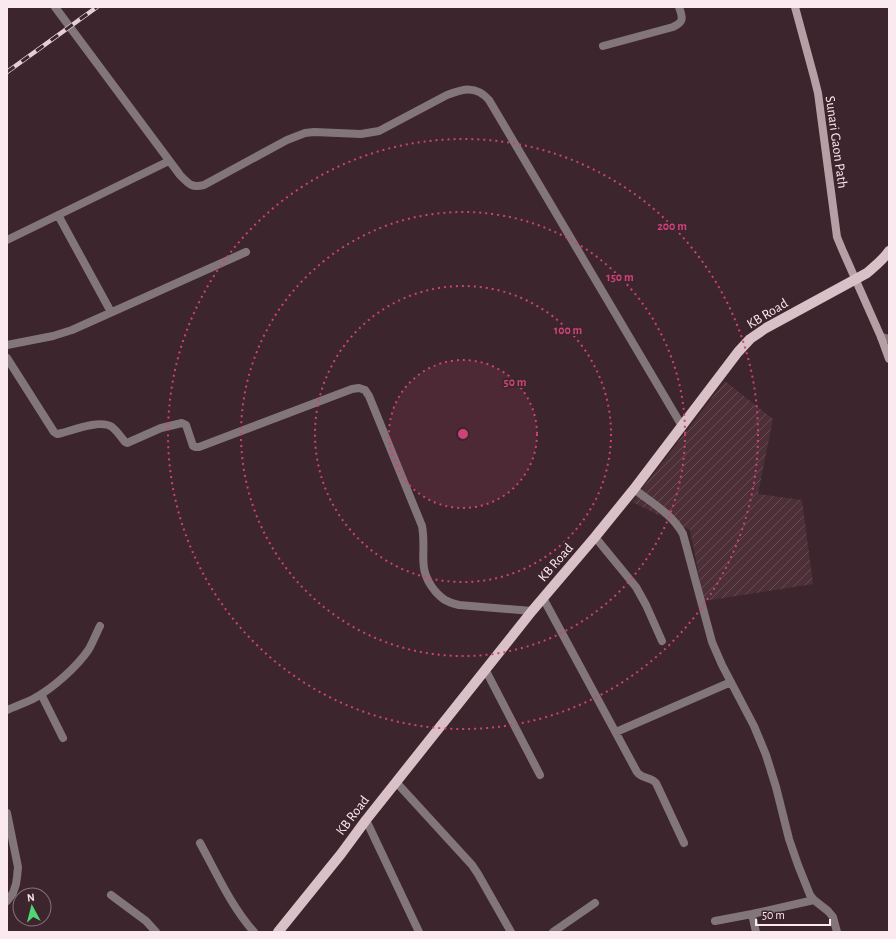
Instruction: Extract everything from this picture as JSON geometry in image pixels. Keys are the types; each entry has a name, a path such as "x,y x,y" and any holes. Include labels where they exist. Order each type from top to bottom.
{"main road":[{"name":"KB Road","path":"278,932 341,854 485,669 634,490 728,363 750,339 766,328 856,279 876,266 889,251"}],"street":[{"path":"55,7 180,175 192,186 197,187 204,185 287,140 305,133 371,133 379,131 452,93 469,89 477,90 484,94 489,100 682,426"},
{"path":"603,46 678,25 682,21 679,7"},
{"name":"Sunari Gaon Path","path":"795,7 818,93 837,237 885,338 889,359"},
{"path":"7,240 169,160"},
{"path":"58,215 111,312"},
{"path":"7,345 53,336 82,326 246,252"},
{"path":"7,358 54,432 57,434 94,425 106,424 111,426 127,443 161,428 182,423 186,425 193,446 199,447 352,389 359,388 365,390 369,396 422,526 424,537 423,564 426,578 430,585 441,598 459,605 532,611"},
{"path":"634,490 671,518 684,534 712,642 722,665 748,712 766,754 792,850 810,895 833,917 838,932"},
{"path":"595,538 636,587 646,605 662,641"},
{"path":"543,598 639,775 650,778 656,783 684,843"},
{"path":"7,710 41,694 59,681 84,657 90,648 100,626"},
{"path":"485,669 540,775"},
{"path":"616,732 731,682"},
{"path":"41,694 63,738"},
{"path":"396,782 472,865 511,932"},
{"path":"7,813 18,867 16,884 7,901"},
{"path":"366,820 419,932"},
{"path":"200,843 232,901 254,932"},
{"path":"111,895 146,921 156,932"},
{"path":"714,921 814,900"},
{"path":"553,932 595,903"},
{"path":"752,914 756,932"}],"shaded area":[{"path":"725,381 773,419 758,494 802,500 813,584 704,601 690,530 632,502"}],"railway":[{"path":"7,72 97,7"}]}
